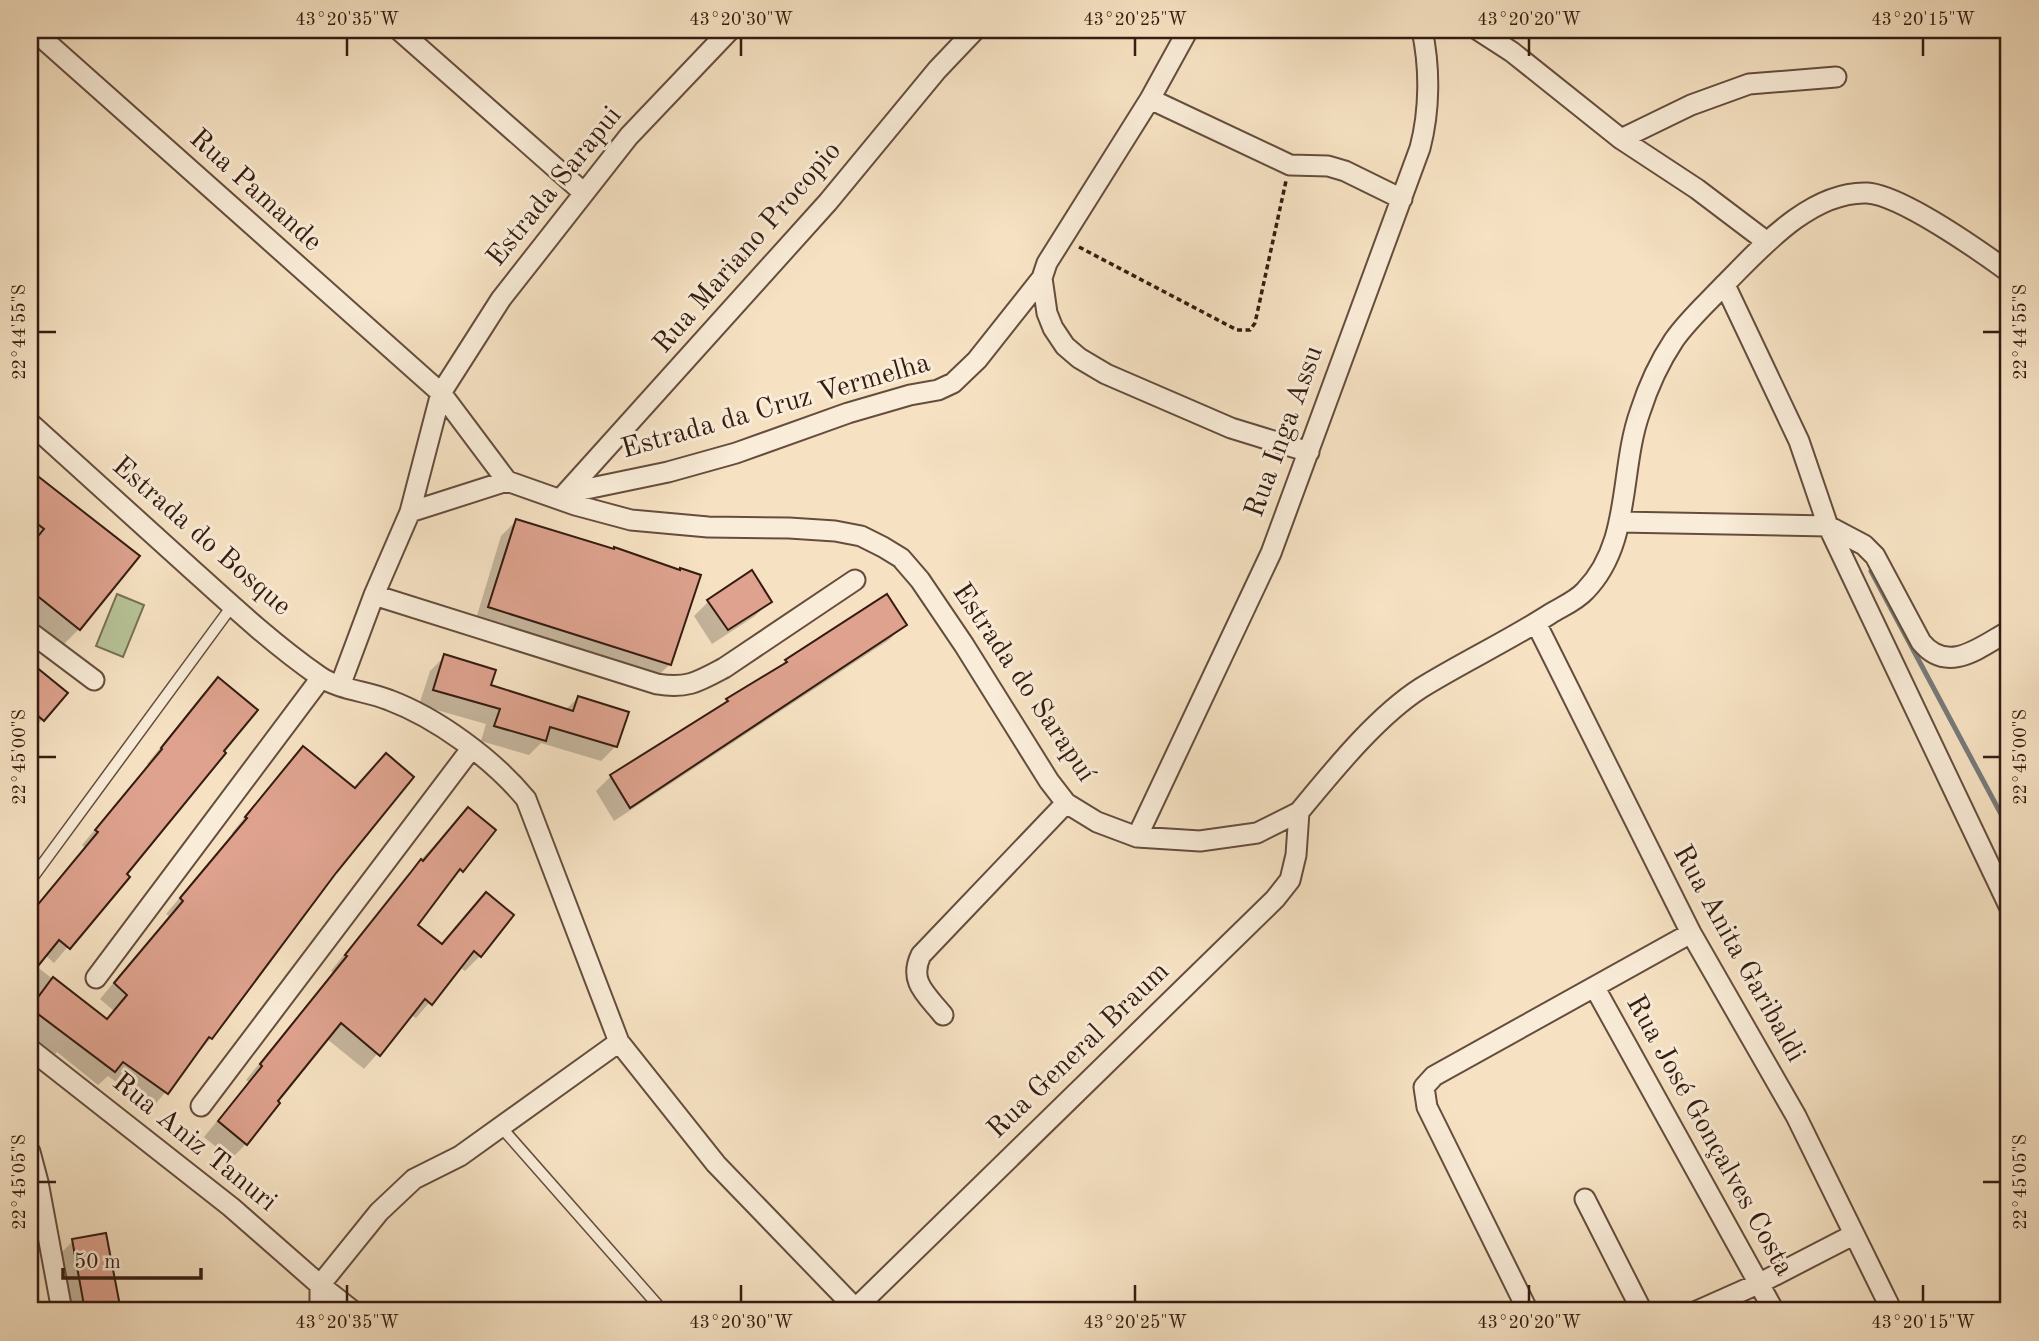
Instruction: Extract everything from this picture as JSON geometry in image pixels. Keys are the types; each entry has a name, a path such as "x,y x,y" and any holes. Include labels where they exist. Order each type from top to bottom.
{"street":[{"name":"Rua Pamande","path":"33,30 440,393"},
{"path":"399,30 584,193"},
{"name":"Estrada Sarapui","path":"440,393 501,299 629,136 730,30"},
{"name":"Rua Mariano Procopio","path":"563,496 828,202 937,70 975,30"},
{"name":"Estrada da Cruz Vermelha","path":"563,496 736,453 848,413 938,390 953,383 977,360 1042,278 1047,262 1150,99 1188,30"},
{"name":"Rua Inga Assu","path":"1138,838 1271,553 1402,199 1426,125 1427,88 1422,30"},
{"path":"1478,30 1512,52 1621,139 1697,190 1767,242"},
{"path":"1621,139 1690,105 1749,84 1836,77"},
{"path":"1150,99 1290,165 1328,166 1345,171 1402,199"},
{"name":"Estrada do Sarapuí","path":"508,481 563,496 631,520 708,527 835,531 861,536 901,558 920,580 1049,781 1066,803 1097,822 1138,838 1200,841 1238,836 1257,833 1299,812 1392,710 1419,690 1583,593 1602,570 1613,547 1639,413 1674,340 1767,242 1808,211 1851,194 1869,193 1900,202 2009,272"},
{"path":"1042,278 1047,313 1065,346 1079,358 1106,374 1231,428 1309,452"},
{"path":"1725,285 1799,441 1828,526 2009,906"},
{"path":"410,512 508,481 440,393"},
{"path":"340,686 374,595 410,512 440,393"},
{"name":"Estrada do Bosque","path":"30,423 232,606 321,678 340,686 367,691 413,709 471,748 511,781 526,799 619,1042 716,1164 857,1310"},
{"path":"1619,522 1828,526 1864,545 1875,556 1921,642 1930,653 1948,659 1958,658 2009,631"},
{"path":"374,595 657,684 674,687 701,681 724,668 856,580"},
{"name":"Rua Anita Garibaldi","path":"1536,623 1691,933 1796,1116 1892,1311"},
{"path":"30,632 94,680"},
{"path":"96,978 321,678"},
{"path":"201,1106 471,748"},
{"path":"943,1016 918,983 915,972 921,955 1066,803"},
{"name":"Rua General Braum","path":"857,1310 1275,899 1290,880 1296,855 1299,812"},
{"path":"1528,1311 1427,1107 1424,1087 1434,1076 1691,933"},
{"name":"Rua José Gonçalves Costa","path":"1595,988 1774,1311"},
{"path":"320,1311 320,1285 379,1212 414,1179 460,1156 619,1042"},
{"name":"Rua Aniz Tanuri","path":"30,1049 232,1207 353,1311"},
{"path":"30,1152 62,1311"},
{"path":"1585,1199 1642,1311"},
{"path":"1697,1311 1760,1283 1853,1235"}],"lane":[{"path":"30,881 232,606"},
{"path":"501,1127 663,1311"}],"path":[{"path":"1062,238 1237,330 1250,330 1255,323 1290,165"}],"green space":[{"path":"117,594 144,605 123,657 96,646"}],"building":[{"path":"30,470 140,556 80,630 30,590 30,546 44,529 30,518"},
{"path":"516,519 701,575 671,665 488,607"},
{"path":"752,570 772,602 728,630 707,600"},
{"path":"887,594 907,625 630,808 610,775 728,701 726,699 787,662 785,660"},
{"path":"444,654 496,670 491,685 573,711 578,696 629,712 617,747 550,727 546,741 494,726 500,709 433,690"},
{"path":"30,662 68,693 44,721 30,709"},
{"path":"218,677 258,710 127,874 130,877 70,949 59,940 30,976 30,914 98,832 95,830"},
{"path":"303,746 355,788 386,753 414,777 336,873 168,1094 123,1062 115,1072 30,1008 53,977 107,1019 127,995 114,983 183,901 180,898"},
{"path":"468,807 496,830 463,872 460,869 418,925 442,944 486,892 514,915 481,957 474,951 432,1005 425,999 380,1056 341,1023 278,1101 280,1103 247,1145 218,1121 421,859 423,861"},
{"path":"106,1233 121,1311 85,1311 72,1239"}],"waterway":[{"path":"1871,571 2009,829"}]}
